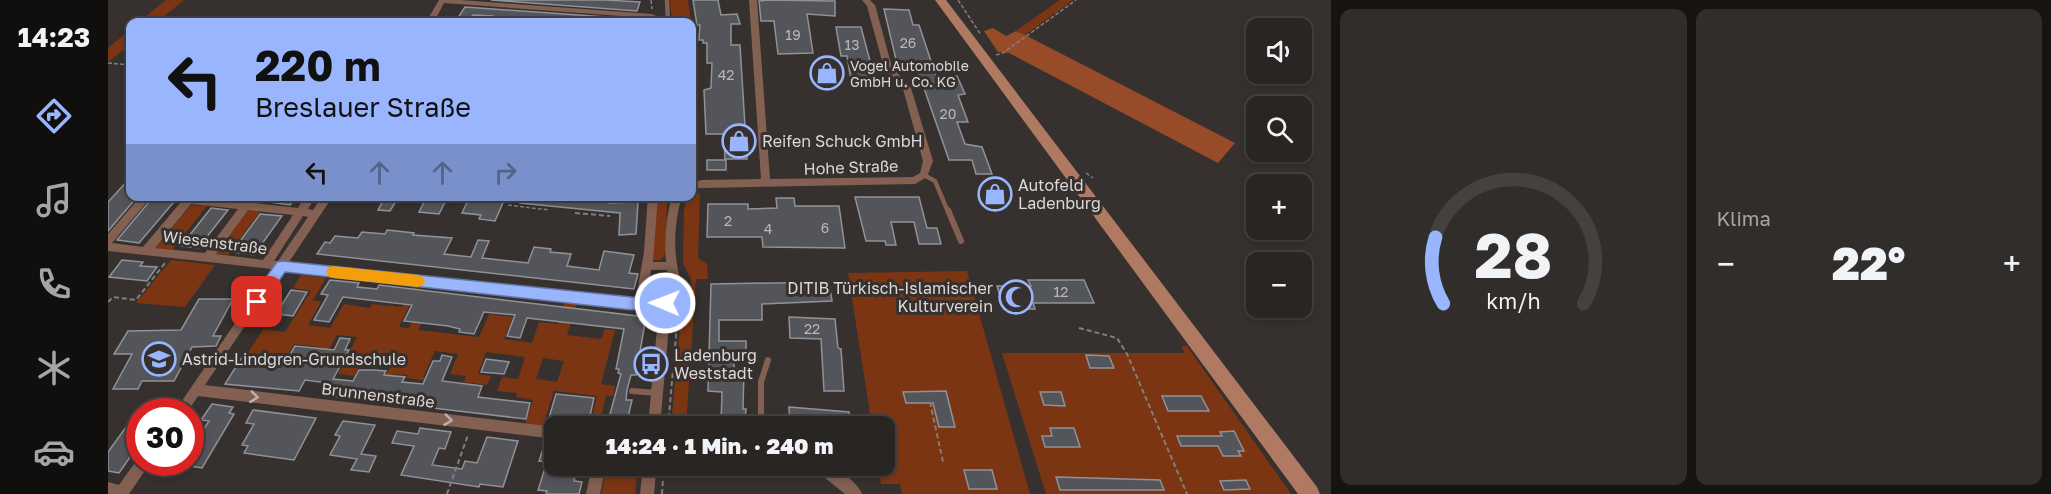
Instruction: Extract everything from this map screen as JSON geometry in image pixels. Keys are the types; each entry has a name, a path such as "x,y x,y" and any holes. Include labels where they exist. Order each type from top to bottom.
{"main road":[{"path":"940,0 1310,494"}],"street":[{"path":"753,0 766,184"},
{"path":"866,0 871,5 888,68 907,88 928,161 924,175"},
{"path":"432,18 442,1 640,18"},
{"name":"Hohe Straße","path":"696,185 915,180 924,175"},
{"path":"108,241 143,201"},
{"path":"146,251 188,201"},
{"path":"208,201 317,214"},
{"path":"207,258 249,201"},
{"path":"265,265 308,201"},
{"path":"190,398 325,201"},
{"path":"641,302 647,266 653,201"},
{"path":"655,416 665,303 676,284 672,266 676,201"},
{"name":"Wiesenstraße","path":"108,247 632,304 665,303"},
{"path":"647,266 672,266"},
{"name":"Brunnenstraße","path":"196,390 544,432"},
{"path":"108,489 122,493 134,476"},
{"path":"593,494 597,476"},
{"path":"647,494 649,476"},
{"path":"835,476 855,494"}],"lane":[{"path":"667,0 668,18"},
{"path":"924,175 935,181 961,241"},
{"path":"761,416 761,382 768,360"},
{"path":"632,391 657,393"}],"path":[{"path":"996,55 1003,53 1076,0"},
{"path":"108,63 126,65"},
{"path":"508,205 549,210"},
{"path":"575,213 610,216"},
{"path":"108,302 113,297 136,300 172,254"},
{"path":"1079,328 1117,339 1127,354 1187,494"},
{"path":"930,402 943,462"},
{"path":"447,494 472,423"},
{"path":"662,494 663,476"}],"shaded area":[{"path":"166,0 184,0 162,18 144,18"},
{"path":"670,0 688,0 690,18 672,18"},
{"path":"1060,0 1073,0 1025,35 1016,31"},
{"path":"993,28 1006,36 1016,31 1025,35 1235,143 1218,163 1009,53 998,52 984,31"},
{"path":"126,33 126,48 108,62 108,48"},
{"path":"696,125 698,173 696,177"},
{"path":"700,193 698,258 707,264 708,279 696,279 687,416 672,416 682,305 690,289 691,279 683,264 684,210 686,201 696,201 696,194"},
{"path":"657,201 669,201 665,253 662,259 656,261 653,259"},
{"path":"191,205 207,206 172,250 155,248"},
{"path":"247,209 261,210 228,255 213,253"},
{"path":"171,260 215,265 185,307 136,303"},
{"path":"967,271 1030,494 902,494 900,484 881,484 880,476 895,476 895,416 870,416 848,273"},
{"path":"301,275 326,278 313,300 321,302 308,325 330,328 344,304 370,308 372,304 402,307 413,285 419,285 399,327 409,328 418,310 426,311 418,330 479,337 489,314 513,317 504,339 532,343 539,322 558,324 565,302 577,303 567,335 601,339 605,329 615,330 601,384 615,386 613,396 606,396 601,416 592,416 597,396 555,391 555,388 546,416 544,416 542,429 524,427 533,400 516,397 517,393 497,391 502,377 518,379 525,357 486,352 478,374 491,376 487,385 464,382 466,376 450,374 458,354 435,351 423,377 439,380 427,407 418,406 428,381 407,378 408,375 393,374 389,383 383,382 396,354 385,353 378,367 360,365 354,376 338,374 357,337 337,335 321,364 311,363 319,347 294,344 287,356 248,353 263,329 285,332 311,291 293,288","holes":["543,358 564,361 557,382 536,379"]},
{"path":"1181,346 1187,346 1291,494 1046,494 1002,353 1185,353"},
{"path":"605,476 637,476 635,494 601,494"}],"building":[{"path":"491,0 606,0 640,2 637,11"},
{"path":"693,0 718,0 721,15 737,14 740,24 731,24 731,45 740,45 747,159 725,159 724,134 706,134 704,90 711,88 712,63 707,63 707,43 699,40 700,25 697,25"},
{"path":"759,1 835,1 835,16 807,14 813,53 778,54 774,21 761,21"},
{"path":"465,7 620,18 492,18 493,16 473,15 471,18 458,18"},
{"path":"884,9 909,10 913,25 919,25 936,76 957,76 965,94 958,95 968,122 957,122 965,144 982,147 992,174 976,174 972,160 949,160 917,68 898,68"},
{"path":"836,27 861,27 875,80 851,80 847,56 841,56"},
{"path":"707,160 726,160 726,170 707,170"},
{"path":"126,182 126,201 134,201 108,231 108,202"},
{"path":"855,197 919,197 927,228 937,228 941,244 919,244 914,222 891,222 896,245 886,245 885,241 866,241"},
{"path":"776,198 794,198 795,206 839,206 845,248 763,247 762,237 707,237 708,204 748,204 748,209 777,208"},
{"path":"150,201 175,201 139,243 117,240"},
{"path":"270,201 293,201 290,205"},
{"path":"383,201 396,201 390,211 378,210"},
{"path":"424,201 446,201 439,214 419,212"},
{"path":"468,201 504,201 495,221 479,219 481,215 462,213"},
{"path":"520,201 638,202 636,234 619,235 620,213 520,203"},
{"path":"211,208 228,210 198,248 181,246"},
{"path":"260,214 282,216 254,255 232,252"},
{"path":"387,230 452,238 444,254 471,257 478,240 489,241 482,258 528,263 534,247 551,249 550,252 571,254 567,266 599,270 604,251 634,255 629,273 638,274 634,289 317,254 325,242 330,243 335,236 358,238 362,232 385,234"},
{"path":"122,260 143,262 140,266 157,267 147,281 109,277"},
{"path":"330,280 359,283 357,287 377,289 379,285 646,317 636,375 631,375 627,390 626,400 632,400 628,416 609,416 621,374 618,373 619,369 616,369 624,329 527,318 520,338 507,336 515,315 484,312 474,334 459,332 460,329 448,326 404,321 412,305 343,297 329,322 314,320 328,295 321,294"},
{"path":"1028,280 1084,280 1094,303 1033,303 1035,309 1004,309 997,286 1031,286"},
{"path":"829,282 832,301 762,304 762,320 719,320 719,341 746,341 746,351 734,351 734,369 744,370 743,409 746,409 745,416 721,416 722,392 708,391 711,284"},
{"path":"291,290 307,292 293,316 276,314"},
{"path":"199,299 233,299 213,336 221,336 216,346 192,347 174,381 142,381 138,389 113,389 132,354 114,354 128,331 181,330"},
{"path":"789,317 835,319 838,348 841,349 844,391 824,391 821,339 790,338"},
{"path":"340,338 350,339 345,350 349,350 333,379 353,381 359,370 374,370 386,371 384,375 405,377 402,382 423,384 433,361 440,361 442,355 452,357 442,381 482,386 478,397 530,403 526,419 432,408 433,406 321,395 328,383 305,380 299,391 225,384 242,357 264,359 267,355 288,358 295,346 334,350"},
{"path":"1086,355 1109,356 1114,368 1090,368"},
{"path":"486,359 509,362 504,374 481,372"},
{"path":"946,391 955,427 939,427 933,403 906,403 903,392"},
{"path":"1040,392 1061,392 1065,406 1044,405"},
{"path":"556,394 594,398 590,416 549,416"},
{"path":"1162,396 1201,396 1209,411 1168,411"},
{"path":"212,404 233,407 229,413 234,414 204,465 204,429 209,421 204,420 204,416"},
{"path":"789,407 849,412 849,416 789,416"},
{"path":"253,410 316,418 294,460 244,453 248,446 242,445 254,424 246,423"},
{"path":"343,421 375,425 361,454 376,456 369,472 351,470 357,459 330,455 340,436 335,435"},
{"path":"126,427 126,463 119,473 108,471 108,452"},
{"path":"420,428 451,432 445,449 439,448 432,465 462,469 465,461 477,463 487,437 518,441 503,487 480,484 479,487 401,475 414,446 392,443 397,431 418,434"},
{"path":"1050,428 1074,428 1080,447 1045,447 1042,436 1052,436"},
{"path":"1234,431 1244,451 1238,451 1241,456 1223,456 1218,446 1181,446 1177,436 1222,436 1220,432"},
{"path":"544,446 544,462 539,461"},
{"path":"964,470 992,470 997,489 969,489"},
{"path":"544,471 544,476 575,476 574,481 582,482 579,494 546,494 547,491 538,490"},
{"path":"1056,477 1160,480 1164,490 1060,490"},
{"path":"1246,480 1250,489 1224,490 1220,481"}],"slow traffic":[{"path":"333,272 418,281"}],"place":[{"name":"Vogel Automobile GmbH u. Co. KG","path":"827,73"},
{"name":"Reifen Schuck GmbH","path":"739,141"},
{"name":"Autofeld Ladenburg","path":"995,194"},
{"name":"DITIB Türkisch-Islamischer Kulturverein","path":"1016,297"},
{"name":"Astrid-Lindgren-Grundschule","path":"159,359"},
{"name":"Ladenburg Weststadt","path":"651,364"}],"route":[{"path":"257,302 282,266 632,304 665,303"}]}
